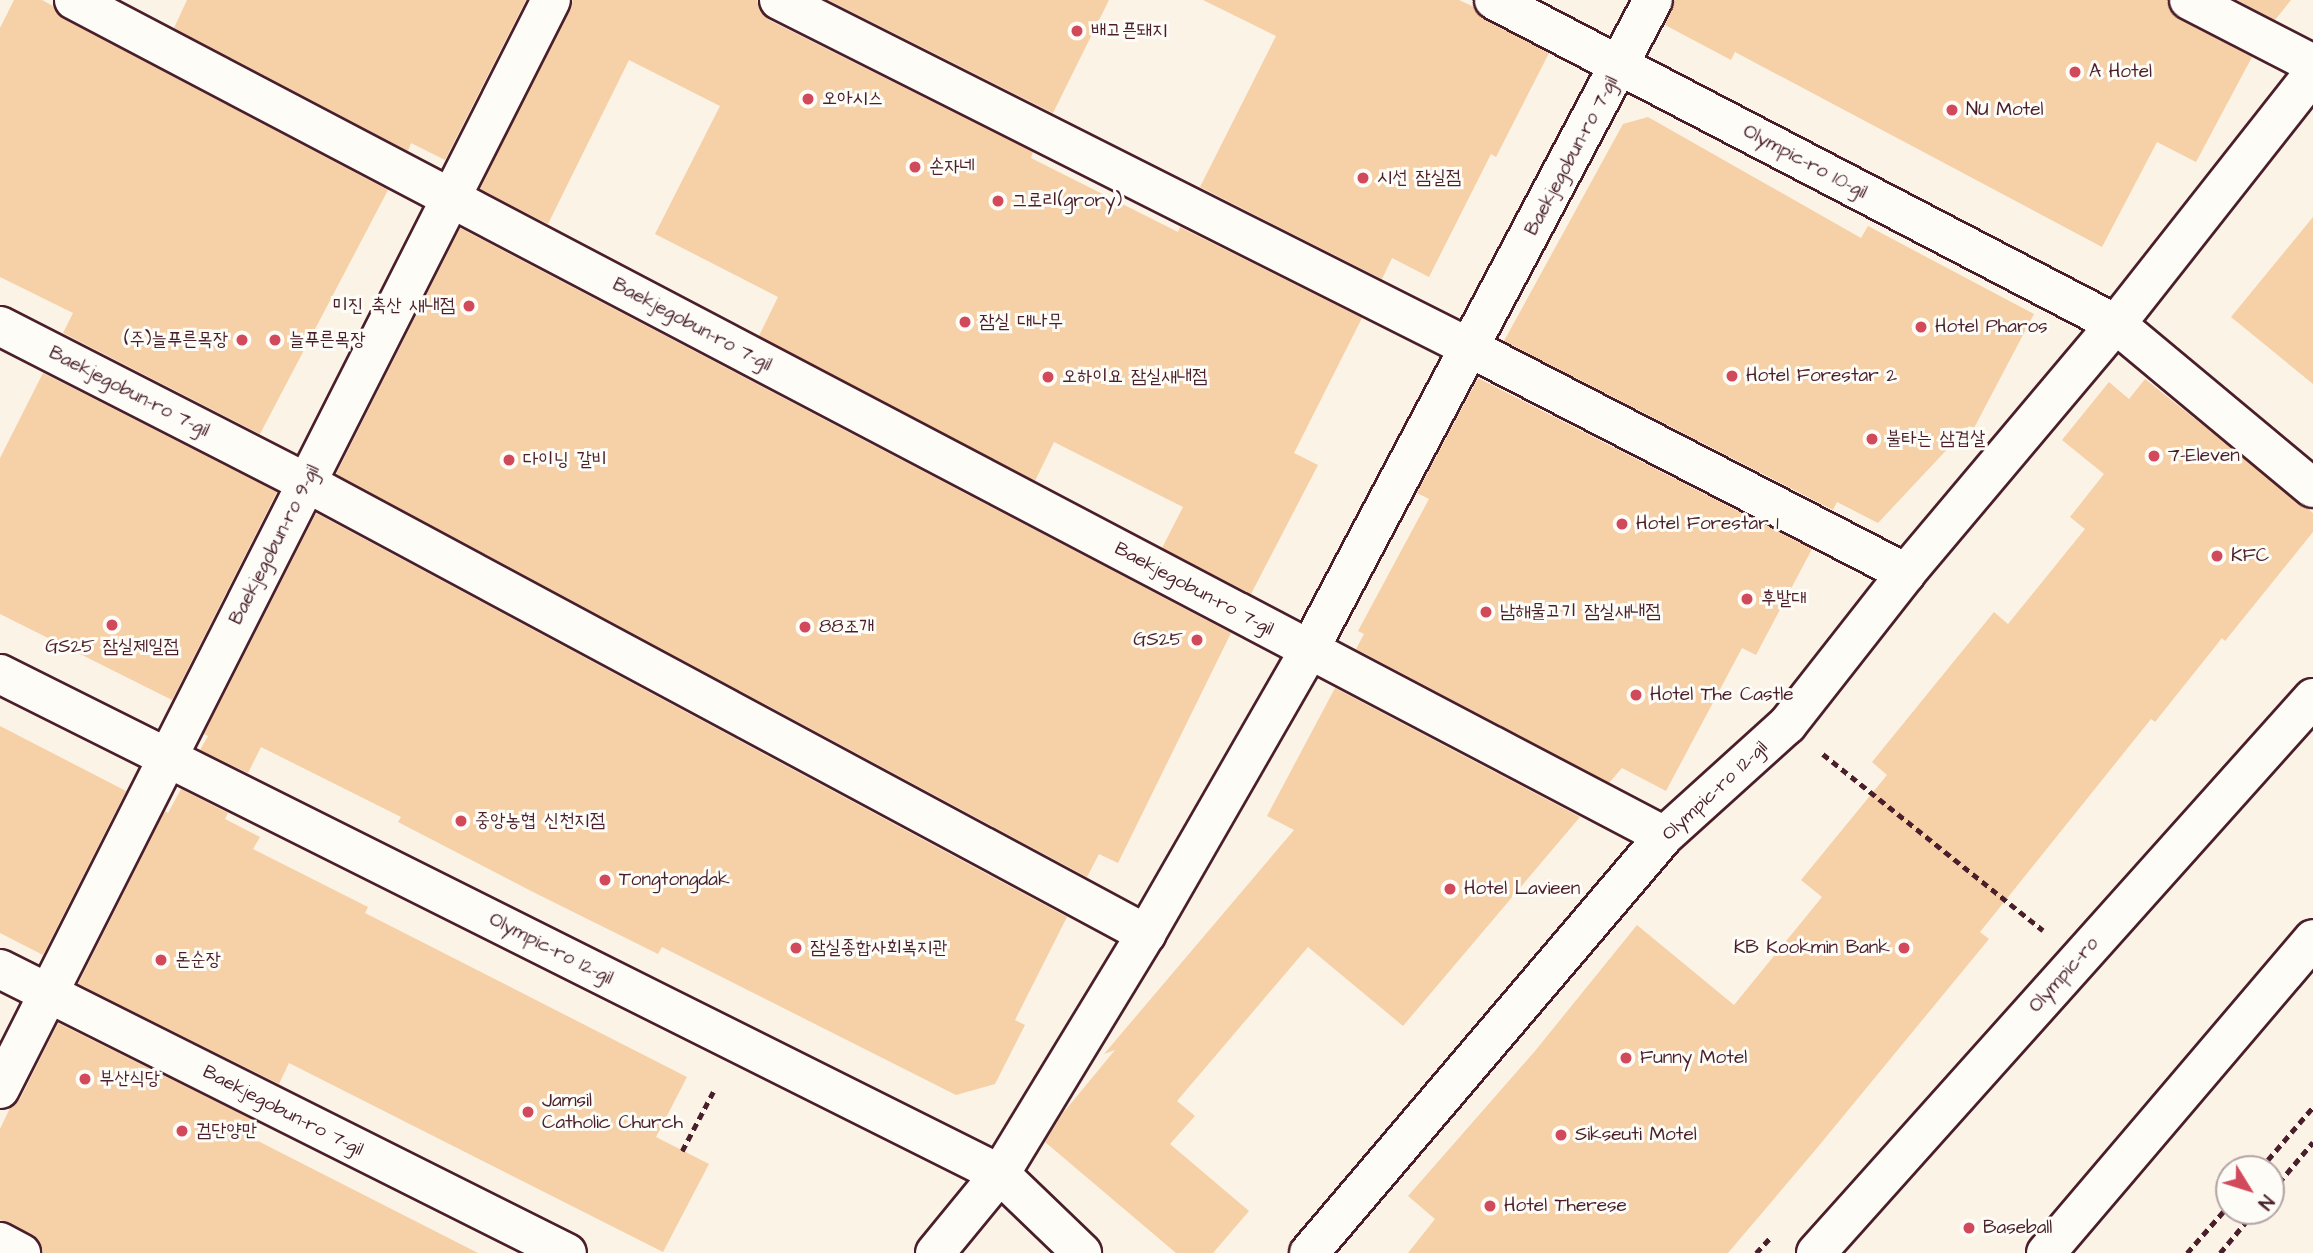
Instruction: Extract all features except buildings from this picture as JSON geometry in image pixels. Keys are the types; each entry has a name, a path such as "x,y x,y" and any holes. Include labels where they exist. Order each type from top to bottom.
{"street":[{"name":"Baekjegobun-ro 7-gil","path":"74,0 1664,836"},
{"name":"Baekjegobun-ro 9-gil","path":"0,1089 551,0"},
{"path":"779,0 1470,348 1906,573"},
{"name":"Olympic-ro 10-gil","path":"1494,0 2116,324 2313,488"},
{"name":"Baekjegobun-ro 7-gil","path":"935,1253 1000,1174 1146,934 1310,650 1653,0"},
{"path":"2189,0 2313,64"},
{"path":"2116,324 2313,74"},
{"name":"Olympic-ro 12-gil","path":"1309,1253 1664,836 1787,725 1906,573 2116,324"},
{"name":"Baekjegobun-ro 7-gil","path":"0,326 307,483 1146,934"},
{"name":"Olympic-ro 12-gil","path":"0,674 1000,1174 1082,1253"},
{"name":"Olympic-ro","path":"1816,1253 2313,698"},
{"path":"2046,1253 2313,939"},
{"name":"Baekjegobun-ro 7-gil","path":"0,969 567,1253"},
{"path":"0,1242 21,1253"}],"path":[{"path":"1787,725 2078,959"},
{"path":"682,1151 713,1092"},
{"path":"2272,1155 2313,1107"},
{"path":"2285,1176 2313,1143"},
{"path":"2188,1253 2215,1221"},
{"path":"2220,1253 2243,1225"}],"place":[{"name":"배고픈돼지","path":"1077,31"},
{"name":"A Hotel","path":"2075,72"},
{"name":"오아시스","path":"808,99"},
{"name":"NU Motel","path":"1952,110"},
{"name":"손자네","path":"915,167"},
{"name":"시선 잠실점","path":"1363,178"},
{"name":"그로리(grory)","path":"998,201"},
{"name":"미진 축산 새내점","path":"469,306"},
{"name":"잠실 대나무","path":"965,322"},
{"name":"Hotel Pharos","path":"1921,327"},
{"name":"(주)늘푸른목장","path":"242,340"},
{"name":"늘푸른목장","path":"275,340"},
{"name":"Hotel Forestar 2","path":"1732,376"},
{"name":"오하이요 잠실새내점","path":"1048,377"},
{"name":"불타는 삼겹살","path":"1872,439"},
{"name":"7-Eleven","path":"2154,456"},
{"name":"다이닝 갈비","path":"509,460"},
{"name":"Hotel Forestar 1","path":"1622,524"},
{"name":"KFC","path":"2217,556"},
{"name":"후발대","path":"1747,599"},
{"name":"남해물고기 잠실새내점","path":"1486,612"},
{"name":"GS25 잠실제일점","path":"112,625"},
{"name":"88조개","path":"805,627"},
{"name":"GS25","path":"1197,640"},
{"name":"Hotel The Castle","path":"1636,695"},
{"name":"중앙농협 신천지점","path":"461,821"},
{"name":"Tongtongdak","path":"605,880"},
{"name":"Hotel Lavieen","path":"1450,889"},
{"name":"잠실종합사회복지관","path":"796,948"},
{"name":"KB Kookmin Bank","path":"1904,948"},
{"name":"돈순장","path":"161,960"},
{"name":"Funny Motel","path":"1626,1058"},
{"name":"부산식당","path":"85,1079"},
{"name":"Jamsil Catholic Church","path":"528,1112"},
{"name":"검단양만","path":"182,1131"},
{"name":"Sikseuti Motel","path":"1561,1135"},
{"name":"Hotel Therese","path":"1490,1206"},
{"name":"Baseball","path":"1969,1228"}]}
